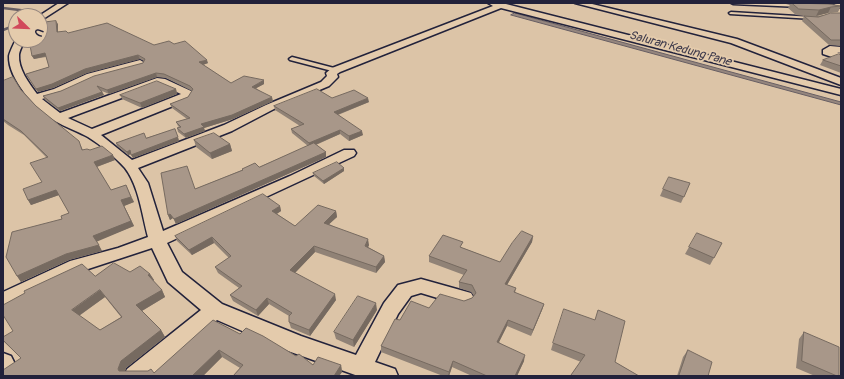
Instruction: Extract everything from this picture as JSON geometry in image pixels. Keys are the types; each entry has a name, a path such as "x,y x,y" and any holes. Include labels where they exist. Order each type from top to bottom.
{"street":[{"path":"48,14 64,3"},
{"path":"579,3 734,41 841,82"},
{"path":"130,166 228,128 270,107 325,84 333,77 331,73 336,70 496,5 841,92"},
{"path":"17,48 14,55 15,63 20,77 34,98 58,118 92,134 106,144 130,166 141,183 157,240 175,277 215,310 296,344 386,376"},
{"path":"841,50 830,49 826,52 841,57"},
{"path":"34,98 58,91 91,76 140,63"},
{"path":"58,118 157,81 161,81 187,93 184,98 92,134"},
{"path":"3,301 76,266 122,253 157,240 295,179 349,153"},
{"path":"361,367 391,309 405,290 421,286 464,298"},
{"path":"136,376 215,310"},
{"path":"3,363 5,366 3,370"}],"lane":[{"path":"733,3 776,4 803,7"},
{"path":"731,13 820,19"},
{"path":"292,58 336,70"}],"shaded area":[{"path":"515,13 841,102 841,105 511,15"}],"building":[{"path":"792,3 828,4 841,6 819,10 799,9"},
{"path":"831,13 841,13 841,40 831,40 804,16 818,17"},
{"path":"56,21 57,32 66,31 68,33 107,23 154,45 169,41 174,44 185,41 207,60 199,62 231,83 244,76 264,80 252,87 272,97 232,115 201,124 204,127 184,134 177,128 181,127 176,122 190,118 170,104 188,97 193,89 190,86 164,74 156,73 107,90 97,86 102,92 58,108 43,96 61,91 94,76 143,63 145,59 138,55 85,69 52,84 36,89 26,74 49,67 45,53 32,56 30,48 48,48 48,22"},
{"path":"839,54 841,55 841,66 823,60"},
{"path":"13,77 21,90 36,106 79,141 82,150 90,150 102,146 113,155 94,162 111,190 126,185 131,197 121,200 131,221 93,236 99,245 66,254 17,276 6,257 12,232 62,219 61,216 69,213 56,190 28,200 23,189 42,182 30,163 48,157 21,131 3,119 3,81"},
{"path":"157,81 176,89 140,103 120,95"},
{"path":"317,89 332,98 354,90 368,98 334,112 362,131 349,136 340,130 309,143 291,129 304,124 274,106"},
{"path":"175,129 178,137 131,155 130,150 127,152 116,143 144,133 146,138"},
{"path":"214,133 230,144 210,153 194,140"},
{"path":"314,143 326,152 174,219 170,214 168,215 161,173 187,166 195,189 243,170 242,169 255,163 259,167"},
{"path":"337,162 344,168 323,181 313,173"},
{"path":"669,177 690,183 684,197 663,189"},
{"path":"263,194 280,206 272,211 295,226 318,205 336,211 324,223 368,239 365,246 384,256 376,267 314,246 290,270 335,294 309,330 289,322 289,316 292,313 267,298 256,310 230,295 242,286 215,267 231,256 212,237 189,250 175,236"},
{"path":"522,231 533,236 505,284 516,288 514,292 544,304 533,330 508,320 497,342 525,355 515,376 487,376 453,361 449,372 381,346 395,319 400,320 411,301 429,308 440,294 464,301 472,298 476,293 472,285 459,282 467,270 429,256 443,235 463,242 460,247 500,262 512,243"},
{"path":"697,233 722,243 714,258 689,247"},
{"path":"114,263 130,272 140,266 150,274 148,275 162,290 136,305 161,330 121,361 118,369 119,371 148,371 151,369 154,373 213,320 240,334 246,328 263,336 296,356 299,354 313,365 318,357 341,365 334,376 233,376 243,365 219,350 192,376 3,376 3,370 21,358 3,340 3,337 13,331 3,315 3,305 25,293 24,291 82,264 95,276","holes":["100,290 122,317 100,330 72,310"]},
{"path":"358,296 376,303 353,340 334,332"},
{"path":"564,309 595,320 598,310 625,321 615,362 639,376 572,376 571,375 585,355 553,343"},
{"path":"804,332 839,347 839,376 802,361"},
{"path":"688,350 712,362 708,376 679,376"}],"waterway":[{"path":"3,8 8,9"},
{"path":"3,30 8,28"}],"water label":[{"name":"Saluran Kedung Pane","path":"680,49"}]}
